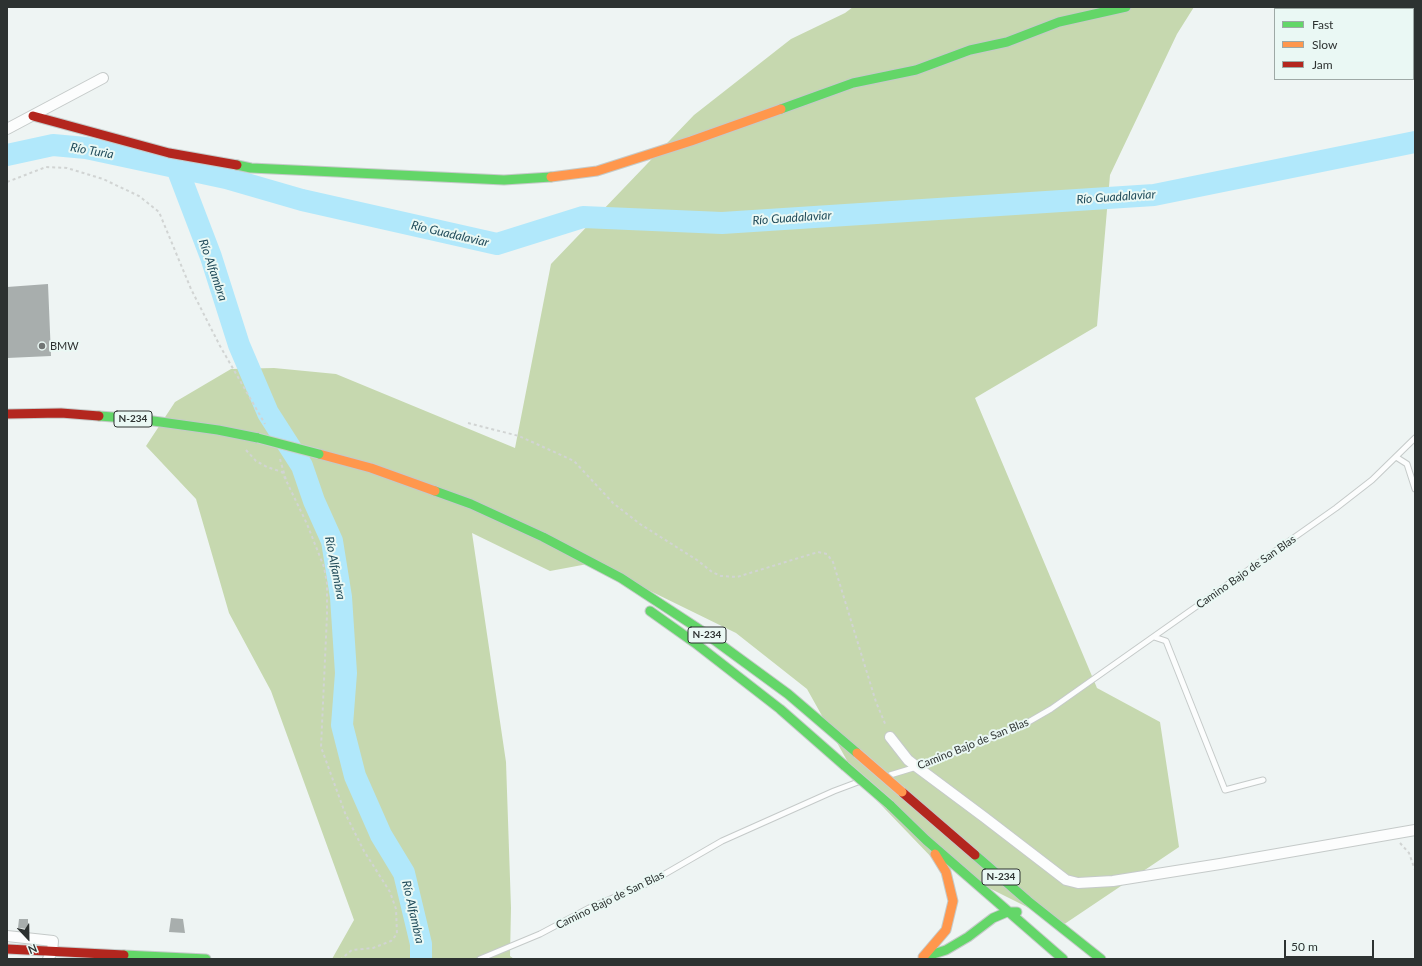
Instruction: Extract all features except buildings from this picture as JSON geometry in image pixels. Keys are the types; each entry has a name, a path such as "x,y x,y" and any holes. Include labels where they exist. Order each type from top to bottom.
{"main road":[{"path":"34,116 169,153 251,168 504,180 576,176 597,171 691,141 854,83 916,70 970,50 1007,42 1059,22 1126,7"},
{"name":"N-234","path":"7,414 62,413 139,419 258,438 371,468 471,504 543,537 621,578 702,631 788,694 1028,901 1101,959"},
{"name":"N-234","path":"543,537 612,584"},
{"name":"N-234","path":"644,606 695,643 780,709 890,805 926,840 1007,912 1063,959"},
{"path":"922,958 946,930 953,901 946,872 926,840"},
{"path":"922,958 946,950 968,937 993,918 1007,912 1026,911 1042,921 1088,959"},
{"path":"7,949 50,955 206,959"}],"street":[{"path":"7,130 103,78"},
{"path":"890,737 908,760 917,767 1066,880 1078,883 1113,880 1220,864 1415,830"},
{"path":"7,936 53,941 50,955"}],"lane":[{"name":"Camino Bajo de San Blas","path":"874,778 917,767 1025,724 1051,709 1336,508 1372,480 1415,438"},
{"path":"1396,457 1407,464 1415,489"},
{"path":"1154,637 1166,641 1225,790 1263,780"},
{"name":"Camino Bajo de San Blas","path":"480,959 540,934 589,908 651,882 722,841 834,791 867,780"}],"path":[{"path":"7,182 46,167 67,168 110,182 139,196 159,212 190,289 266,427"},
{"path":"468,423 519,436 574,461 613,503 640,524 697,560 712,572 721,576 738,577 818,552 827,554 833,562 876,702 890,737"},
{"path":"245,436 244,448 248,454 267,467 282,472 320,555 327,582 321,747 345,812 364,851 390,892 397,916 397,934 391,942 373,948 352,950 341,959"},
{"path":"277,453 288,485"},
{"path":"1393,834 1409,853 1415,870"}],"green space":[{"path":"853,7 1194,7 1177,34 1110,175 1097,326 975,398 1097,688 1160,722 1179,847 1063,925 935,861 859,782 807,689 736,633 593,563 550,571 472,533 506,762 511,908 510,956 514,959 332,959 354,920 271,691 229,613 196,499 146,446 175,402 231,369 274,368 336,374 515,448 551,264 694,115 791,39 845,13"}],"waterway":[{"name":"Río Guadalaviar","path":"7,155 53,145 86,148 226,178 302,200 497,244 583,217 722,223 1154,195 1415,142"},
{"name":"Río Alfambra","path":"177,168 211,257 239,345 268,413 302,466 314,501 332,541 341,597 346,673 342,725 355,776 381,835 404,873 421,944 421,959"}],"traffic: fast":[{"path":"781,109 853,83 916,70 970,50 1007,42 1059,22 1126,7"},
{"path":"237,165 251,168 504,180 551,177"},
{"path":"99,416 139,419 218,430 258,438"},
{"path":"258,438 319,454"},
{"path":"435,491 471,504 543,537 621,578 702,631 788,694 857,753"},
{"path":"650,611 695,643 780,709 845,766"},
{"path":"845,766 890,805"},
{"path":"890,805 926,840 1063,959"},
{"path":"975,855 1028,901 1101,959"},
{"path":"924,957 946,950 968,937 993,918 1007,912 1017,912"},
{"path":"124,955 206,959"}],"traffic: slow":[{"path":"551,177 597,171 691,141 781,109"},
{"path":"319,454 371,468 435,491"},
{"path":"857,753 902,792"},
{"path":"923,957 946,930 953,901 946,872 935,854"}],"traffic: jam":[{"path":"33,116 169,153 237,165"},
{"path":"7,414 61,413 99,416"},
{"path":"902,792 975,855"},
{"path":"7,949 124,955"}],"place":[{"name":"BMW","path":"42,346"}],"water label":[{"name":"Río Turia","path":"92,151"}]}
